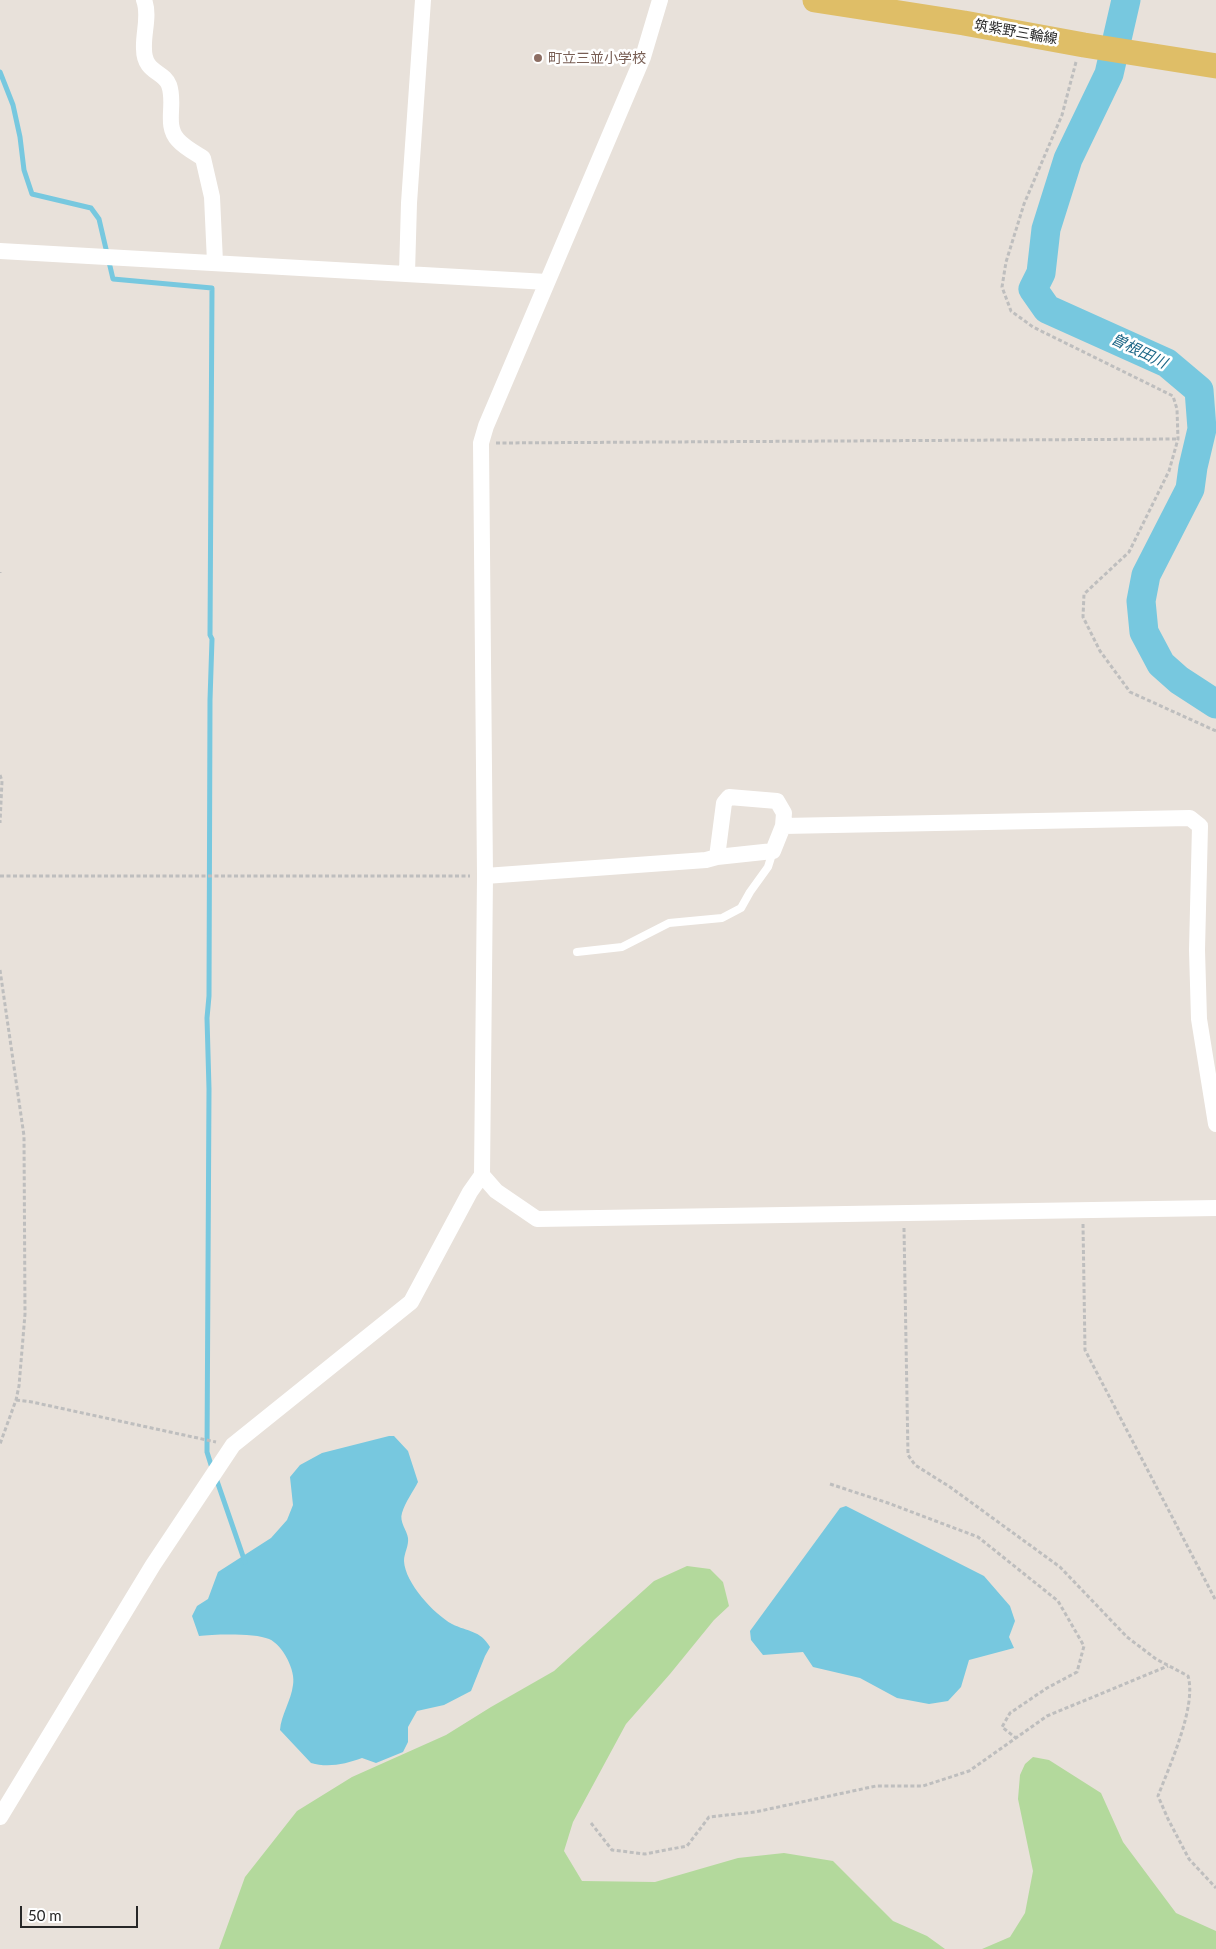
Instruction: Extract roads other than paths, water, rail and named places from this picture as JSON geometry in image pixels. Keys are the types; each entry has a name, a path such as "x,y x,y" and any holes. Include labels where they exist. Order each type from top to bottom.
{"main road":[{"name":"筑紫野三輪線","path":"815,0 964,23 1082,45 1216,66"}],"street":[{"path":"144,0 146,24 144,50 148,65 169,84 172,104 170,128 178,141 203,158 212,198 216,262"},
{"path":"407,273 409,203 423,0"},
{"path":"0,1817 153,1565 233,1445 411,1302 470,1192 482,1175 485,876 481,443 486,426 643,57 660,0"},
{"path":"0,250 547,282"},
{"path":"485,876 706,860 717,856 773,851 783,826 784,812 777,801 729,797 724,803 717,856"},
{"path":"783,826 1190,818 1200,826 1197,950 1198,1019 1216,1124"},
{"path":"482,1175 496,1191 537,1219 1216,1208"}],"lane":[{"path":"577,952 622,947 669,924 722,918 742,908 750,892 768,867 773,851"}],"water":[{"path":"394,1436 408,1451 418,1482 401,1516 408,1538 404,1561 409,1579 437,1613 452,1624 478,1634 490,1647 471,1691 444,1705 417,1711 408,1727 408,1742 403,1752 376,1763 362,1758 337,1765 311,1763 280,1730 292,1691 293,1679 284,1652 274,1642 263,1637 224,1634 199,1636 192,1616 197,1606 208,1599 218,1572 271,1538 287,1520 293,1505 290,1477 300,1465 322,1453"},
{"path":"846,1506 984,1576 1010,1606 1015,1621 1009,1637 1014,1648 969,1660 961,1687 948,1701 929,1704 897,1698 860,1678 813,1667 803,1652 763,1655 751,1640 750,1631 840,1508"}],"waterway":[{"name":"曽根田川","path":"1126,0 1109,74 1068,159 1046,229 1041,273 1033,289 1047,309 1167,363 1199,390 1202,429 1190,489 1146,575 1141,601 1144,632 1161,664 1179,680 1216,704"},
{"path":"0,72 13,105 20,137 24,170 32,194 91,208 99,219 113,279 212,288 210,635 212,639 209,996 207,1018 209,1089 207,1452 212,1468"},
{"path":"216,1478 245,1562"}],"place":[{"name":"町立三並小学校","path":"538,58"}]}
